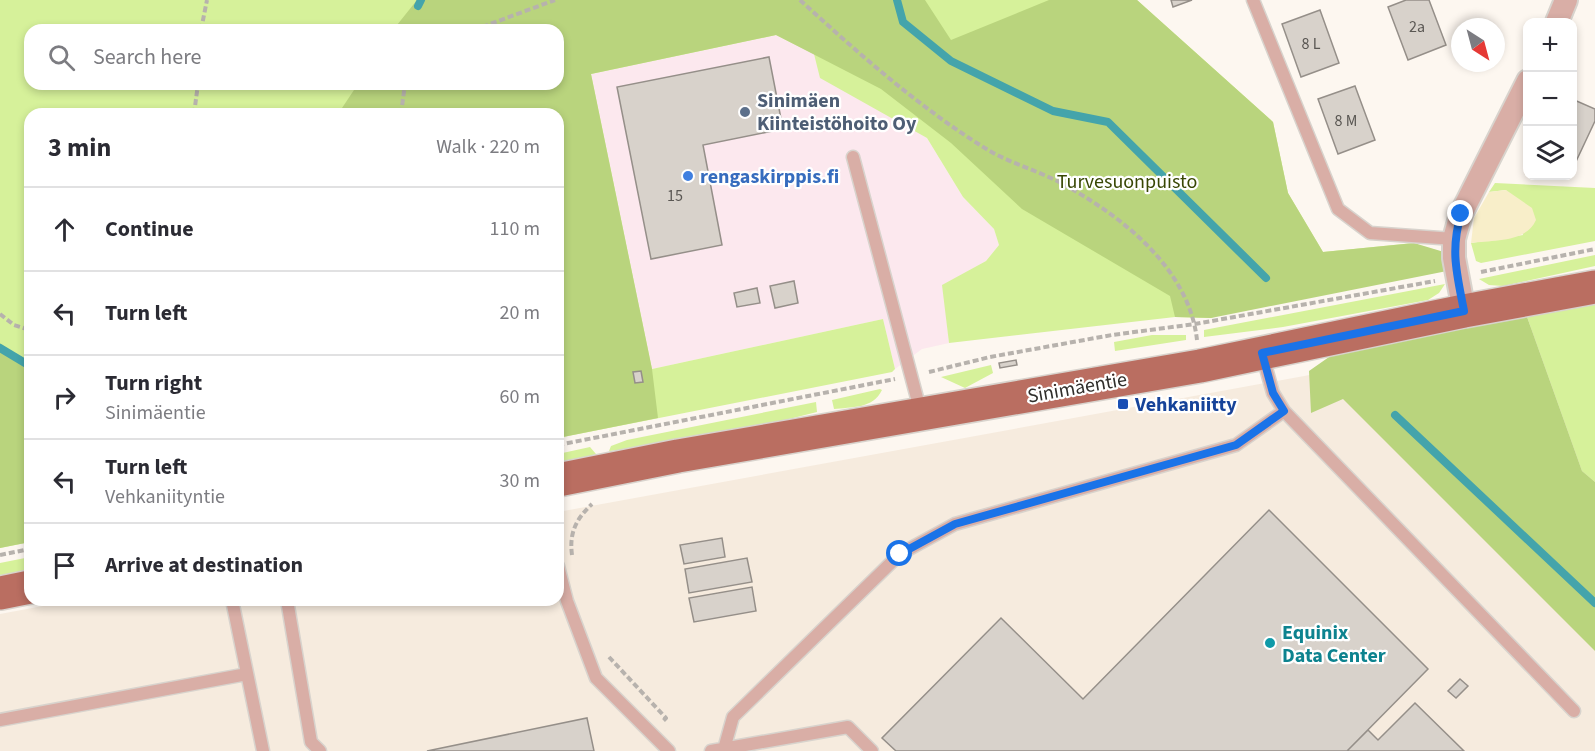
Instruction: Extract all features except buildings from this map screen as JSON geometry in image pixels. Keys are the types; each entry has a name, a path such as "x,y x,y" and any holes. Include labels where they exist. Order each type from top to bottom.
{"main road":[{"name":"Sinimäentie","path":"564,479 678,456 1262,353 1464,311 1595,287"},
{"path":"0,593 24,588"}],"street":[{"path":"1559,18 1566,0"},
{"path":"1464,311 1457,277 1454,239 1461,214 1523,89"}],"lane":[{"path":"1253,0 1338,209 1370,233 1454,239"},
{"path":"853,157 921,414"},
{"path":"1262,353 1273,393 1284,411 1574,711"},
{"path":"717,750 733,717 900,554 955,524 1236,445 1284,411"},
{"path":"564,589 596,678 669,751"},
{"path":"233,606 263,751"},
{"path":"288,606 311,742 320,751"},
{"path":"0,720 247,674"},
{"path":"717,750 848,728 872,751"}],"path":[{"path":"202,24 207,0"},
{"path":"490,24 555,0"},
{"path":"800,0 919,100 989,151 1059,182 1116,216 1157,256 1182,293 1195,324"},
{"path":"195,108 197,90"},
{"path":"402,108 404,90"},
{"path":"564,444 911,376 1001,355 1112,335 1195,324 1457,277 1595,249"},
{"path":"0,314 14,325 24,328"},
{"path":"573,562 571,542 577,518 593,503 602,500"},
{"path":"0,555 24,550"},
{"path":"608,656 666,718 651,734"}],"shaded area":[{"path":"776,35 814,54 881,110 927,138 963,197 994,229 999,245 986,261 943,285 949,343 922,349 895,369 883,319 652,369 591,74"},
{"path":"1595,313 1595,751 0,751 0,614 43,606 564,606 564,511 1315,374"}],"green space":[{"name":"Turvesuonpuisto","path":"0,0 1137,0 1273,122 1288,193 1323,252 1414,243 1211,318 1175,317 949,343 942,285 986,261 999,245 994,229 963,197 927,138 820,78 814,54 776,35 591,74 652,369 883,319 895,369 892,372 564,437 564,108 24,108 24,543 0,548"},
{"name":"Turvesuonpuisto","path":"417,0 925,0 951,40 1049,0 1137,0 1273,122 1288,193 1323,252 1414,243 1444,252 1447,271 1211,318 1175,317 1170,296 1022,209 951,143 881,89 776,35 591,74 652,369 658,418 564,437 564,108 342,108 354,90 564,90 564,24 398,24"},
{"path":"1495,183 1595,188 1595,241 1481,263 1476,261 1471,243 1523,235 1506,190 1489,192"},
{"path":"1595,255 1595,266 1503,286 1489,285 1479,279"},
{"path":"1445,284 1439,293 1428,300 1283,327 1204,337 1204,330"},
{"path":"1595,299 1595,482 1582,471 1526,314"},
{"path":"1526,314 1582,471 1595,482 1595,651 1343,399 1311,413 1309,371 1339,350"},
{"path":"1152,335 1186,335 1186,340 1115,351 1114,342"},
{"path":"0,343 24,362 24,543 0,548"},
{"path":"991,365 993,373 965,388 941,377"},
{"path":"882,390 878,396 867,404 834,409 832,400"},
{"path":"816,402 817,412 765,425 714,436 609,451 611,446 627,440"},
{"path":"590,447 596,454 564,465 564,453"},
{"path":"24,558 24,575 0,579 0,563"}],"sand":[{"path":"1506,190 1532,208 1536,220 1525,233 1517,237 1471,243 1474,218 1489,192"}],"waterway":[{"path":"418,6 421,0"},
{"path":"897,0 903,22 951,61 1053,111 1108,122 1266,278"},
{"path":"0,348 24,362"},
{"path":"1395,415 1595,603"}],"place":[{"name":"Sinimäen Kiinteistöhoito Oy","path":"745,112"},
{"name":"rengaskirppis.fi","path":"688,176"},
{"name":"Vehkaniitty","path":"1123,404"},
{"name":"Equinix Data Center","path":"1270,643"}],"route":[{"path":"900,554 955,524 1236,445 1284,411 1273,393 1262,353 1464,311 1454,258 1454,239 1461,214"}]}
